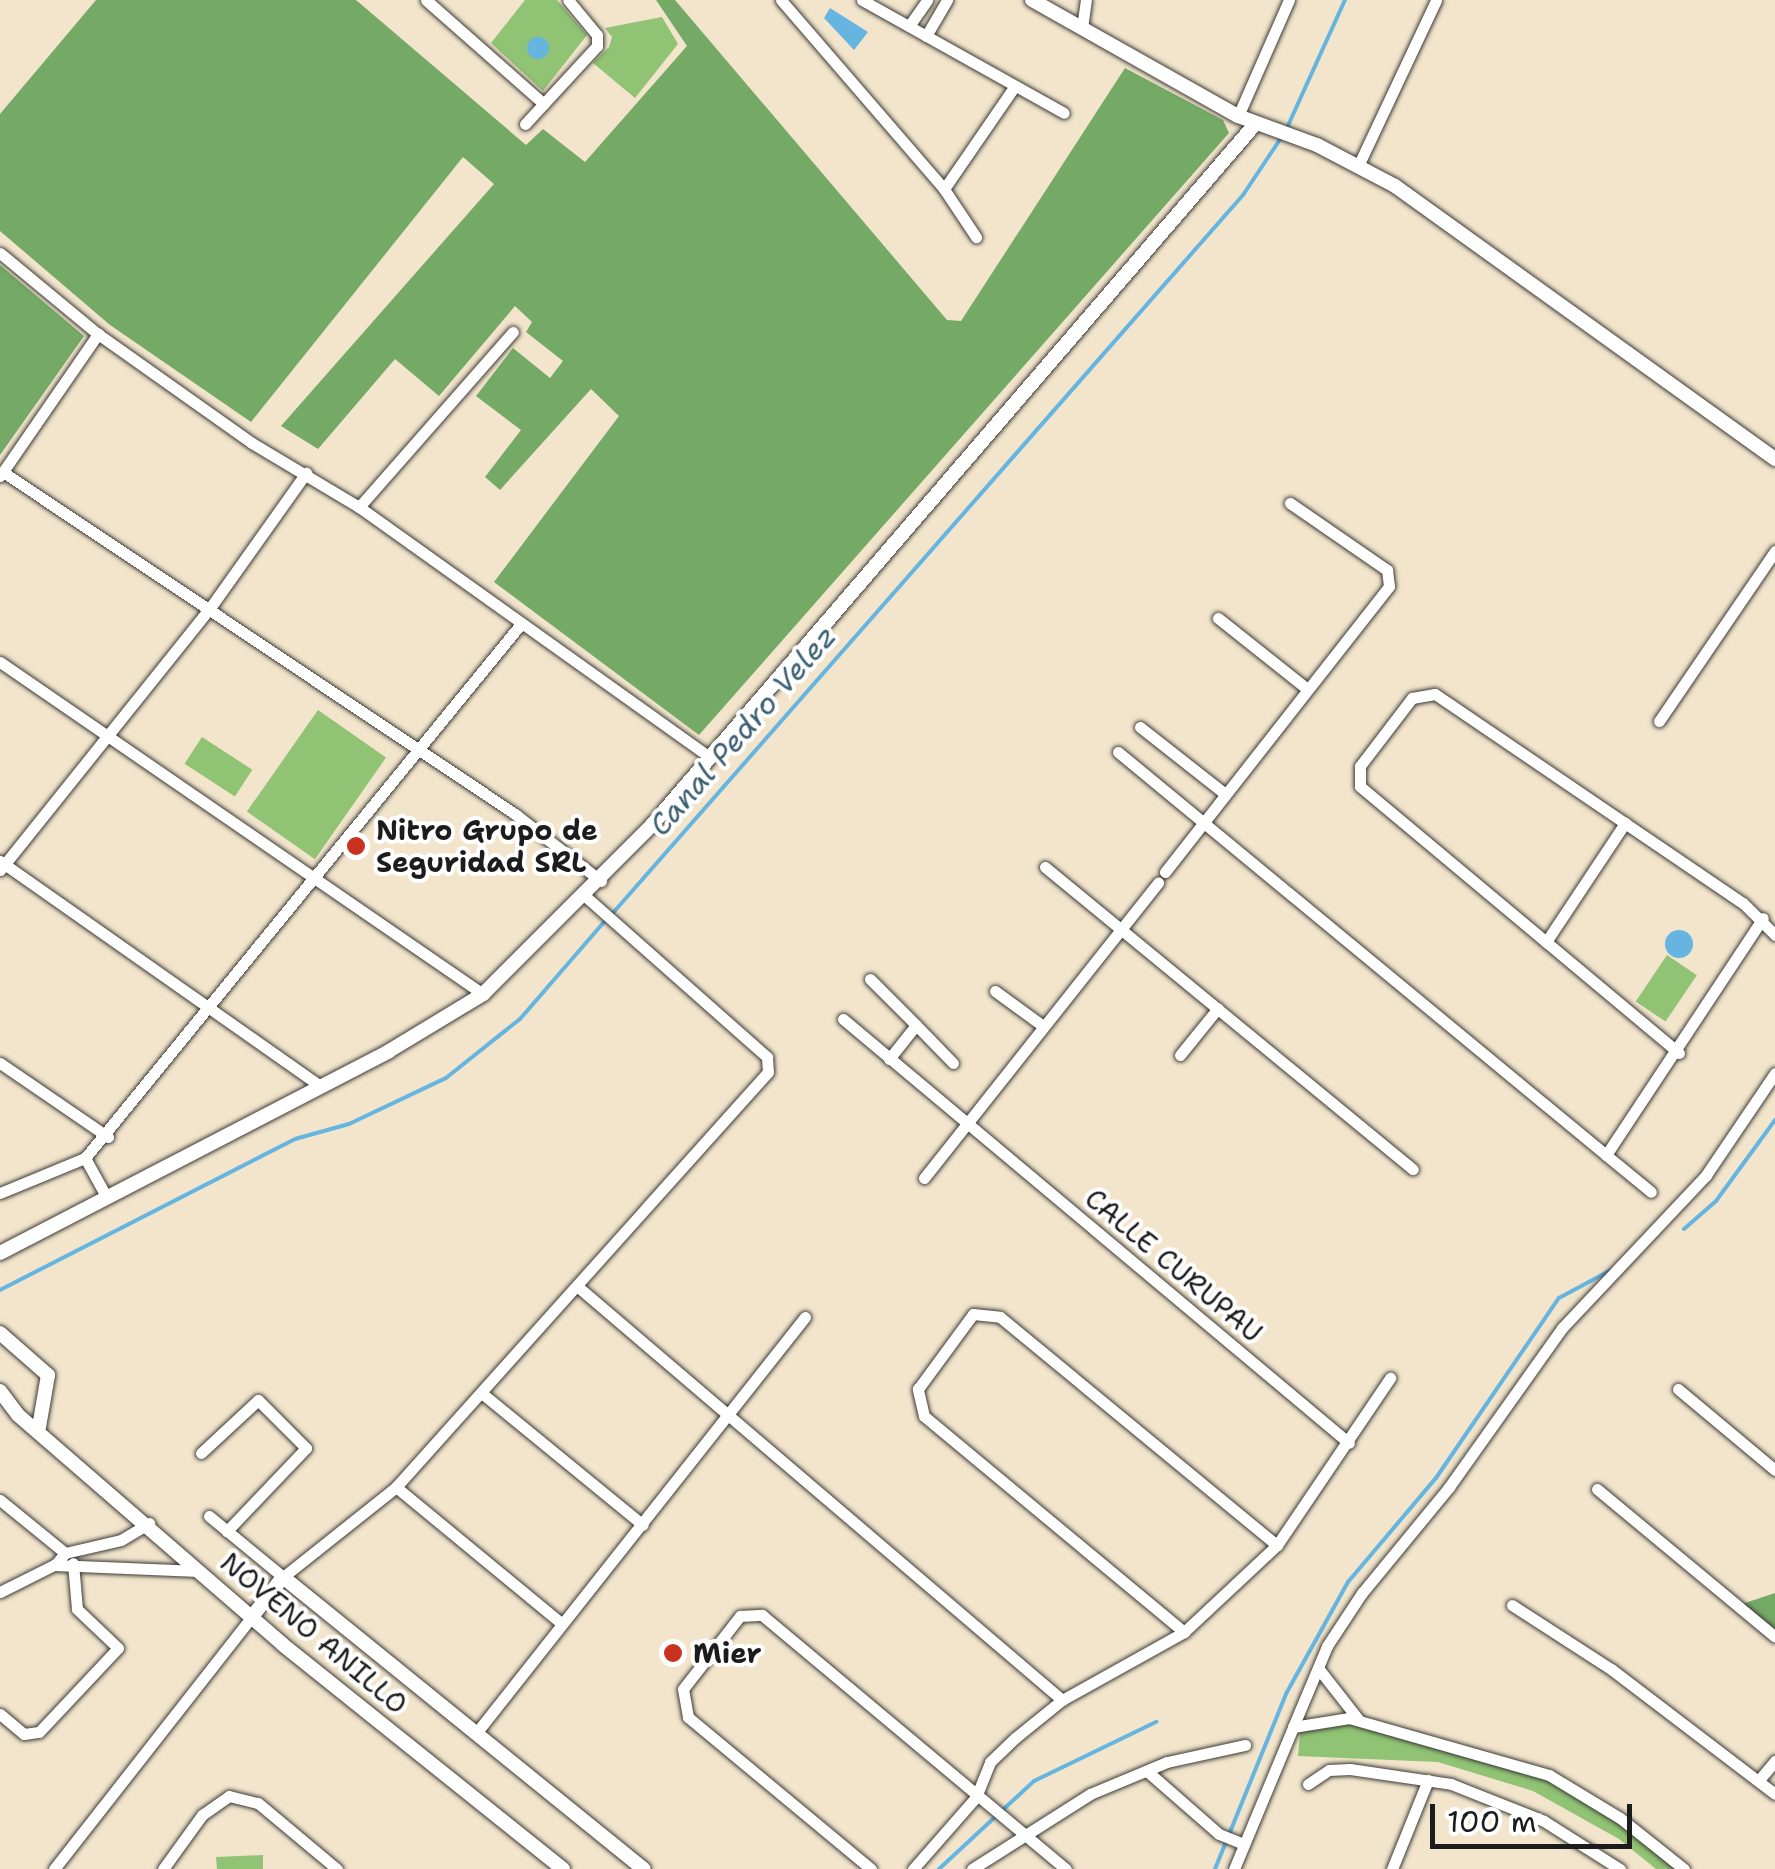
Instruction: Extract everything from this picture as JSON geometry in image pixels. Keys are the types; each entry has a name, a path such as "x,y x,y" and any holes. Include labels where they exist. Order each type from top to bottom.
{"street":[{"path":"426,0 544,104"},
{"path":"525,124 598,40 568,0"},
{"path":"782,0 944,188 976,237"},
{"path":"862,0 1064,112"},
{"path":"909,26 927,0"},
{"path":"926,36 946,0"},
{"path":"1032,0 1238,116 1359,164 1775,459"},
{"path":"1082,28 1086,0"},
{"path":"1238,116 1289,0"},
{"path":"1359,164 1436,0"},
{"path":"944,188 1014,87"},
{"path":"0,1253 320,1086 483,994 591,901 601,880 1256,123"},
{"path":"0,253 98,334 252,443 359,507 710,757"},
{"path":"359,507 514,332"},
{"path":"98,334 2,474 210,608 601,880"},
{"path":"306,473 210,608 2,864 320,1086"},
{"path":"924,1178 1390,578 1290,503"},
{"path":"1659,721 1775,551"},
{"path":"1218,618 1306,688"},
{"path":"0,1193 85,1158 108,1137 312,878 421,752 520,625"},
{"path":"0,662 483,994"},
{"path":"1679,1053 1360,786 1360,766 1412,698 1429,687 1769,918 1775,936"},
{"path":"1140,727 1224,793"},
{"path":"1118,752 1651,1192"},
{"path":"1546,942 1626,823"},
{"path":"1044,867 1413,1169"},
{"path":"54,1869 283,1577 396,1488 484,1396 769,1064 591,901"},
{"path":"1606,1155 1769,918"},
{"path":"870,979 953,1063"},
{"path":"995,991 1044,1026"},
{"path":"1180,1055 1218,1008"},
{"name":"CALLE CURUPAU","path":"843,1019 1349,1443"},
{"path":"889,1059 916,1025"},
{"path":"0,1064 108,1137"},
{"path":"1234,1869 1318,1668 1362,1593 1448,1487 1562,1328 1706,1175 1775,1072"},
{"path":"85,1158 106,1196"},
{"path":"577,1286 1062,1700"},
{"path":"1184,1632 924,1416 918,1389 973,1314 1000,1316 1277,1545"},
{"path":"477,1732 805,1317"},
{"path":"0,1333 48,1374 39,1427"},
{"path":"913,1869 976,1797 990,1762 1062,1700 1184,1632 1277,1545 1390,1378"},
{"path":"1678,1389 1775,1470"},
{"name":"NOVENO ANILLO","path":"0,1391 18,1414 39,1427 252,1618 564,1869"},
{"path":"484,1396 643,1525"},
{"path":"201,1453 258,1400 306,1448 227,1531"},
{"path":"396,1488 562,1624"},
{"path":"1597,1489 1775,1636"},
{"path":"0,1500 69,1558 200,1570"},
{"path":"209,1516 283,1577"},
{"path":"0,1592 69,1558 122,1540 149,1523"},
{"path":"0,1714 24,1734 39,1732 118,1648 77,1609 69,1558"},
{"name":"NOVENO ANILLO","path":"283,1577 643,1869"},
{"path":"1512,1605 1611,1668 1775,1794"},
{"path":"871,1869 688,1717 682,1689 740,1616 762,1615 1066,1869"},
{"path":"1318,1668 1358,1719"},
{"path":"1293,1727 1358,1719 1549,1775 1620,1818 1684,1869"},
{"path":"972,1869 1090,1794 1148,1772 1245,1746"},
{"path":"1759,1780 1775,1761"},
{"path":"1308,1784 1328,1770 1350,1769 1428,1780 1544,1821 1620,1869"},
{"path":"1148,1772 1225,1836 1244,1844"},
{"path":"1392,1869 1428,1780"},
{"path":"163,1869 202,1816 230,1796 258,1803 338,1869"}],"green space":[{"path":"96,0 356,0 526,145 543,129 585,162 687,46 656,0 675,0 947,320 961,321 1125,68 1223,120 1229,133 699,735 494,582 619,416 591,389 500,490 485,477 521,430 476,396 513,348 550,378 563,361 526,332 532,322 515,306 439,396 395,359 318,449 281,426 494,184 463,157 251,422 110,325 0,231 0,114"},
{"path":"525,0 557,0 587,35 543,91 491,43"},
{"path":"662,17 678,44 635,98 593,63 609,47 612,37 605,28"},
{"path":"0,265 84,336 0,455"},
{"path":"318,710 386,758 315,859 247,812"},
{"path":"202,737 252,770 235,797 185,764"},
{"path":"1667,955 1697,975 1666,1022 1636,1001"},
{"path":"1775,1593 1775,1631 1742,1604"},
{"path":"1349,1720 1548,1776 1586,1796 1680,1869 1656,1869 1619,1839 1533,1791 1438,1762 1298,1756 1301,1724"},
{"path":"263,1855 263,1869 217,1869 216,1857"}],"water":[{"path":"830,8 868,32 854,50 824,18"},
{"path":"538,37 546,40 546,56 538,59 530,56 527,48 530,40"},
{"path":"1679,930 1689,934 1693,944 1689,954 1679,958 1669,954 1665,944 1669,934"}],"waterway":[{"name":"Canal Pedro Velez","path":"1286,130 1345,0"},
{"name":"Canal Pedro Velez","path":"612,914 1243,195 1281,138"},
{"name":"Canal Pedro Velez","path":"0,1290 295,1139 349,1124 446,1078 520,1019 605,921"},
{"path":"1684,1229 1716,1201 1775,1120"},
{"path":"1215,1869 1287,1692 1348,1582 1436,1478 1559,1298 1611,1270"},
{"path":"939,1869 1034,1781 1156,1722"}],"place":[{"name":"Nitro Grupo de Seguridad SRL","path":"356,846"},
{"name":"Mier","path":"673,1653"}]}
